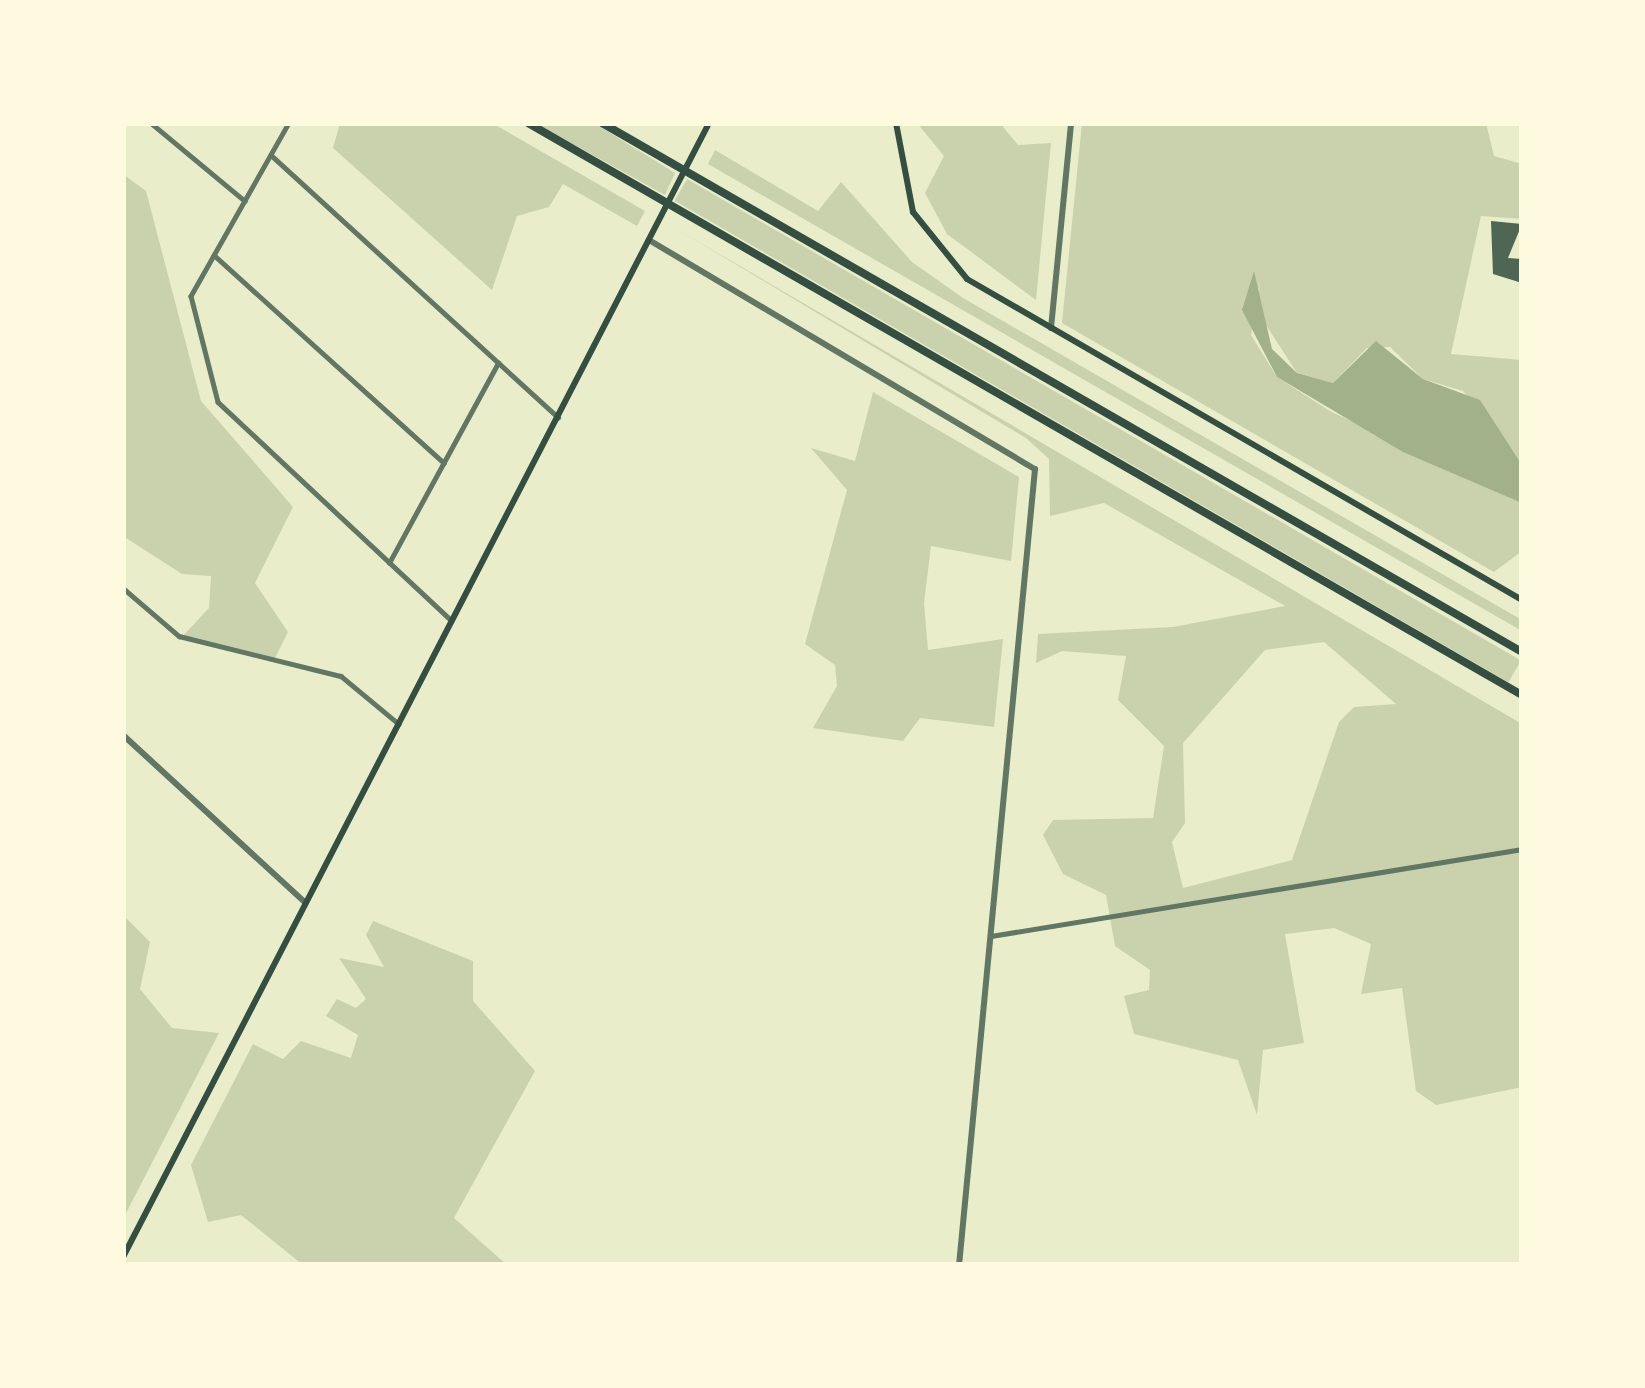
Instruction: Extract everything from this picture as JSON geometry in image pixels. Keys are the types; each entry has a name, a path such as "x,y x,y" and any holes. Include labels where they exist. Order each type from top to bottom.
{"highway":[{"path":"528,123 1522,694"},
{"path":"602,123 1522,652"}],"main road":[{"path":"123,1257 710,123"},
{"path":"896,123 906,194 933,244 973,284 1522,600"}],"street":[{"path":"151,123 244,201"},
{"path":"289,123 214,254 190,308 224,414 452,621"},
{"path":"1052,328 1071,123"},
{"path":"271,155 558,417"},
{"path":"649,240 1035,469 959,1265"},
{"path":"214,254 444,463"},
{"path":"389,564 498,363"},
{"path":"123,588 178,635 340,676 399,724"},
{"path":"123,735 306,903"},
{"path":"991,936 1522,849"}],"shaded area":[{"path":"340,123 492,123 645,211 637,226 563,184 549,207 517,216 492,290 333,148"},
{"path":"535,123 594,123 675,173 665,195"},
{"path":"917,123 1000,123 1018,145 1051,143 1036,300 947,234 925,193 944,156"},
{"path":"1082,123 1486,123 1494,156 1522,164 1522,219 1481,216 1451,354 1522,360 1522,465 1463,391 1423,379 1390,347 1367,348 1333,383 1297,373 1257,311 1260,281 1251,335 1277,377 1330,411 1522,503 1522,551 1494,572 1062,323"},
{"path":"715,150 818,211 841,182 912,262 963,298 1522,620 1522,631 708,164"},
{"path":"123,174 146,191 201,401 293,507 255,583 288,632 273,662 182,637 209,608 211,576 182,574 123,536"},
{"path":"687,179 1521,660 1508,682 674,201"},
{"path":"675,228 1522,724 1522,1087 1436,1105 1416,1091 1402,988 1361,994 1371,944 1334,928 1285,934 1304,1043 1263,1050 1257,1115 1238,1060 1134,1034 1124,996 1149,990 1150,970 1115,946 1106,895 1063,874 1043,835 1053,820 1153,818 1164,746 1118,700 1126,656 1062,651 1036,663 1038,634 1173,627 1285,606 1104,503 1050,516 1049,459 1026,438","holes":["1324,642 1396,704 1354,707 1339,722 1292,860 1183,888 1172,842 1185,823 1183,743 1265,650"]},
{"path":"1254,271 1272,349 1297,373 1333,383 1376,341 1423,379 1480,400 1522,465 1522,503 1403,452 1277,377 1242,310"},
{"path":"873,392 1019,477 1011,561 931,546 924,603 928,650 1003,639 994,727 920,718 903,741 813,728 837,686 835,665 805,644 847,490 811,448 855,461"},
{"path":"123,915 150,942 140,989 172,1028 219,1033 123,1219"},
{"path":"373,921 473,961 473,1001 535,1071 454,1218 507,1265 303,1265 241,1215 208,1222 191,1165 253,1044 283,1059 301,1041 351,1058 358,1035 326,1016 337,999 356,1008 366,999 339,958 384,967 366,935"}],"building":[{"path":"1491,221 1522,224 1508,258 1522,259 1522,283 1493,274"}]}
